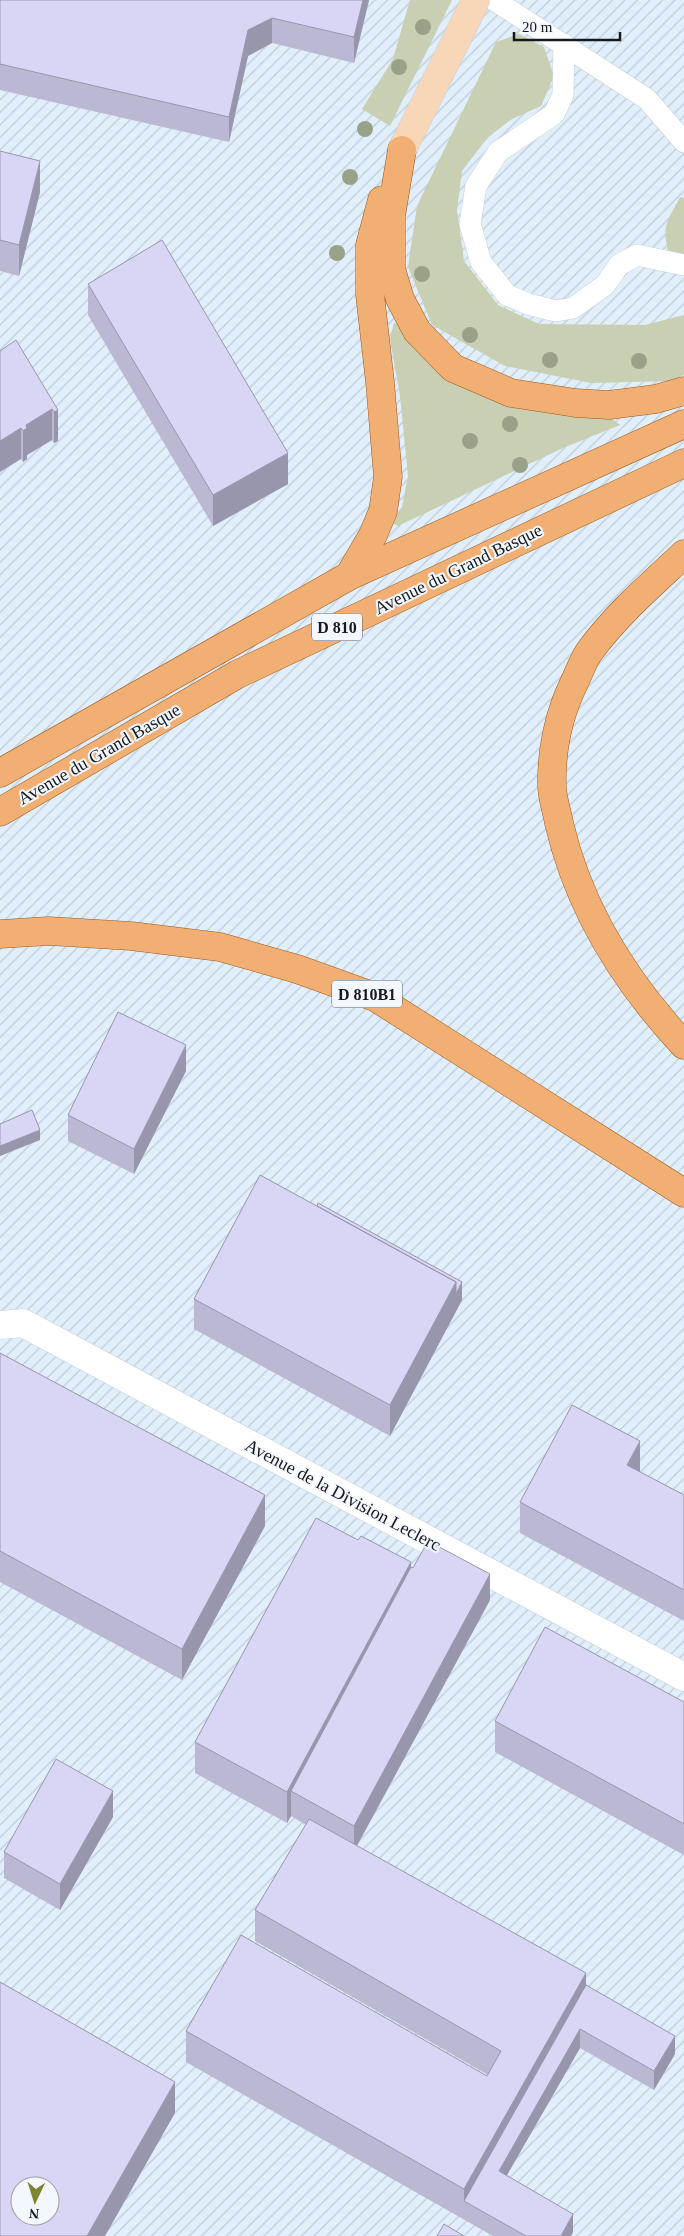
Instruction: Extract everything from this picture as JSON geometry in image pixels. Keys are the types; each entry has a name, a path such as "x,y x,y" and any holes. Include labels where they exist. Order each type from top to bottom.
{"main road":[{"path":"348,576 373,534 383,511 388,477 370,295 370,245 382,197 402,150 476,0"},
{"path":"402,150 391,216 391,269 400,299 417,331 453,368 511,393 576,403 609,405 656,399 684,391"},
{"name":"Avenue du Grand Basque","path":"0,773 348,576 684,424"},
{"name":"Avenue du Grand Basque","path":"0,812 238,674 684,463"},
{"path":"684,554 632,603 588,653 567,698 554,744 552,787 564,843 585,903 618,964 663,1023 684,1045"},
{"name":"D 810B1","path":"0,934 58,932 130,936 220,947 297,969 374,997 684,1193"}],"street":[{"name":"Avenue de la Division Leclerc","path":"0,1325 23,1323 684,1677"}],"lane":[{"path":"494,0 647,99 684,142"},
{"path":"564,44 563,96 554,114 498,152 476,186 470,224 481,262 507,295 528,304 556,311 572,308 605,285 619,265 637,255 684,265"}],"shaded area":[{"path":"0,0 684,0 684,2236 0,2236"}],"green space":[{"path":"410,0 452,0 390,126 362,109 393,59"},
{"path":"519,34 544,47 554,76 541,106 512,119 488,137 462,171 457,210 464,261 498,305 539,324 645,325 684,315 684,375 672,381 591,383 505,366 432,325 408,267 417,206 496,42"},
{"path":"680,197 684,198 684,258 669,254 666,237 667,224"},
{"path":"394,323 403,324 555,412 612,419 620,425 563,448 398,526 390,522 402,507 408,476 400,396 390,339"}],"building":[{"path":"0,0 363,0 354,37 272,18 248,30 229,117 0,64"},
{"path":"0,151 40,161 19,245 0,240"},
{"path":"162,240 288,453 213,495 88,284"},
{"path":"16,340 58,410 54,412 52,409 26,425 27,428 23,431 21,428 0,441 0,351"},
{"path":"118,1012 186,1045 134,1149 68,1115"},
{"path":"32,1110 40,1130 0,1146 0,1124"},
{"path":"260,1175 456,1282 390,1405 194,1299"},
{"path":"318,1203 462,1282 456,1294 456,1282 317,1206"},
{"path":"0,1353 265,1495 182,1649 0,1551"},
{"path":"572,1405 640,1441 627,1465 684,1495 684,1590 520,1502"},
{"path":"316,1518 358,1540 361,1536 411,1562 287,1792 195,1742"},
{"path":"428,1541 490,1574 354,1826 291,1791 411,1567 413,1568"},
{"path":"545,1627 684,1702 684,1824 495,1721"},
{"path":"56,1759 113,1791 60,1884 4,1852"},
{"path":"309,1819 586,1973 464,2189 186,2031 241,1935 487,2076 501,2051 255,1910"},
{"path":"0,1982 175,2082 87,2236 0,2236"},
{"path":"586,1985 675,2036 654,2071 580,2029 499,2171 573,2214 561,2236 526,2236 464,2201"},
{"path":"444,2224 464,2236 437,2236"}]}
